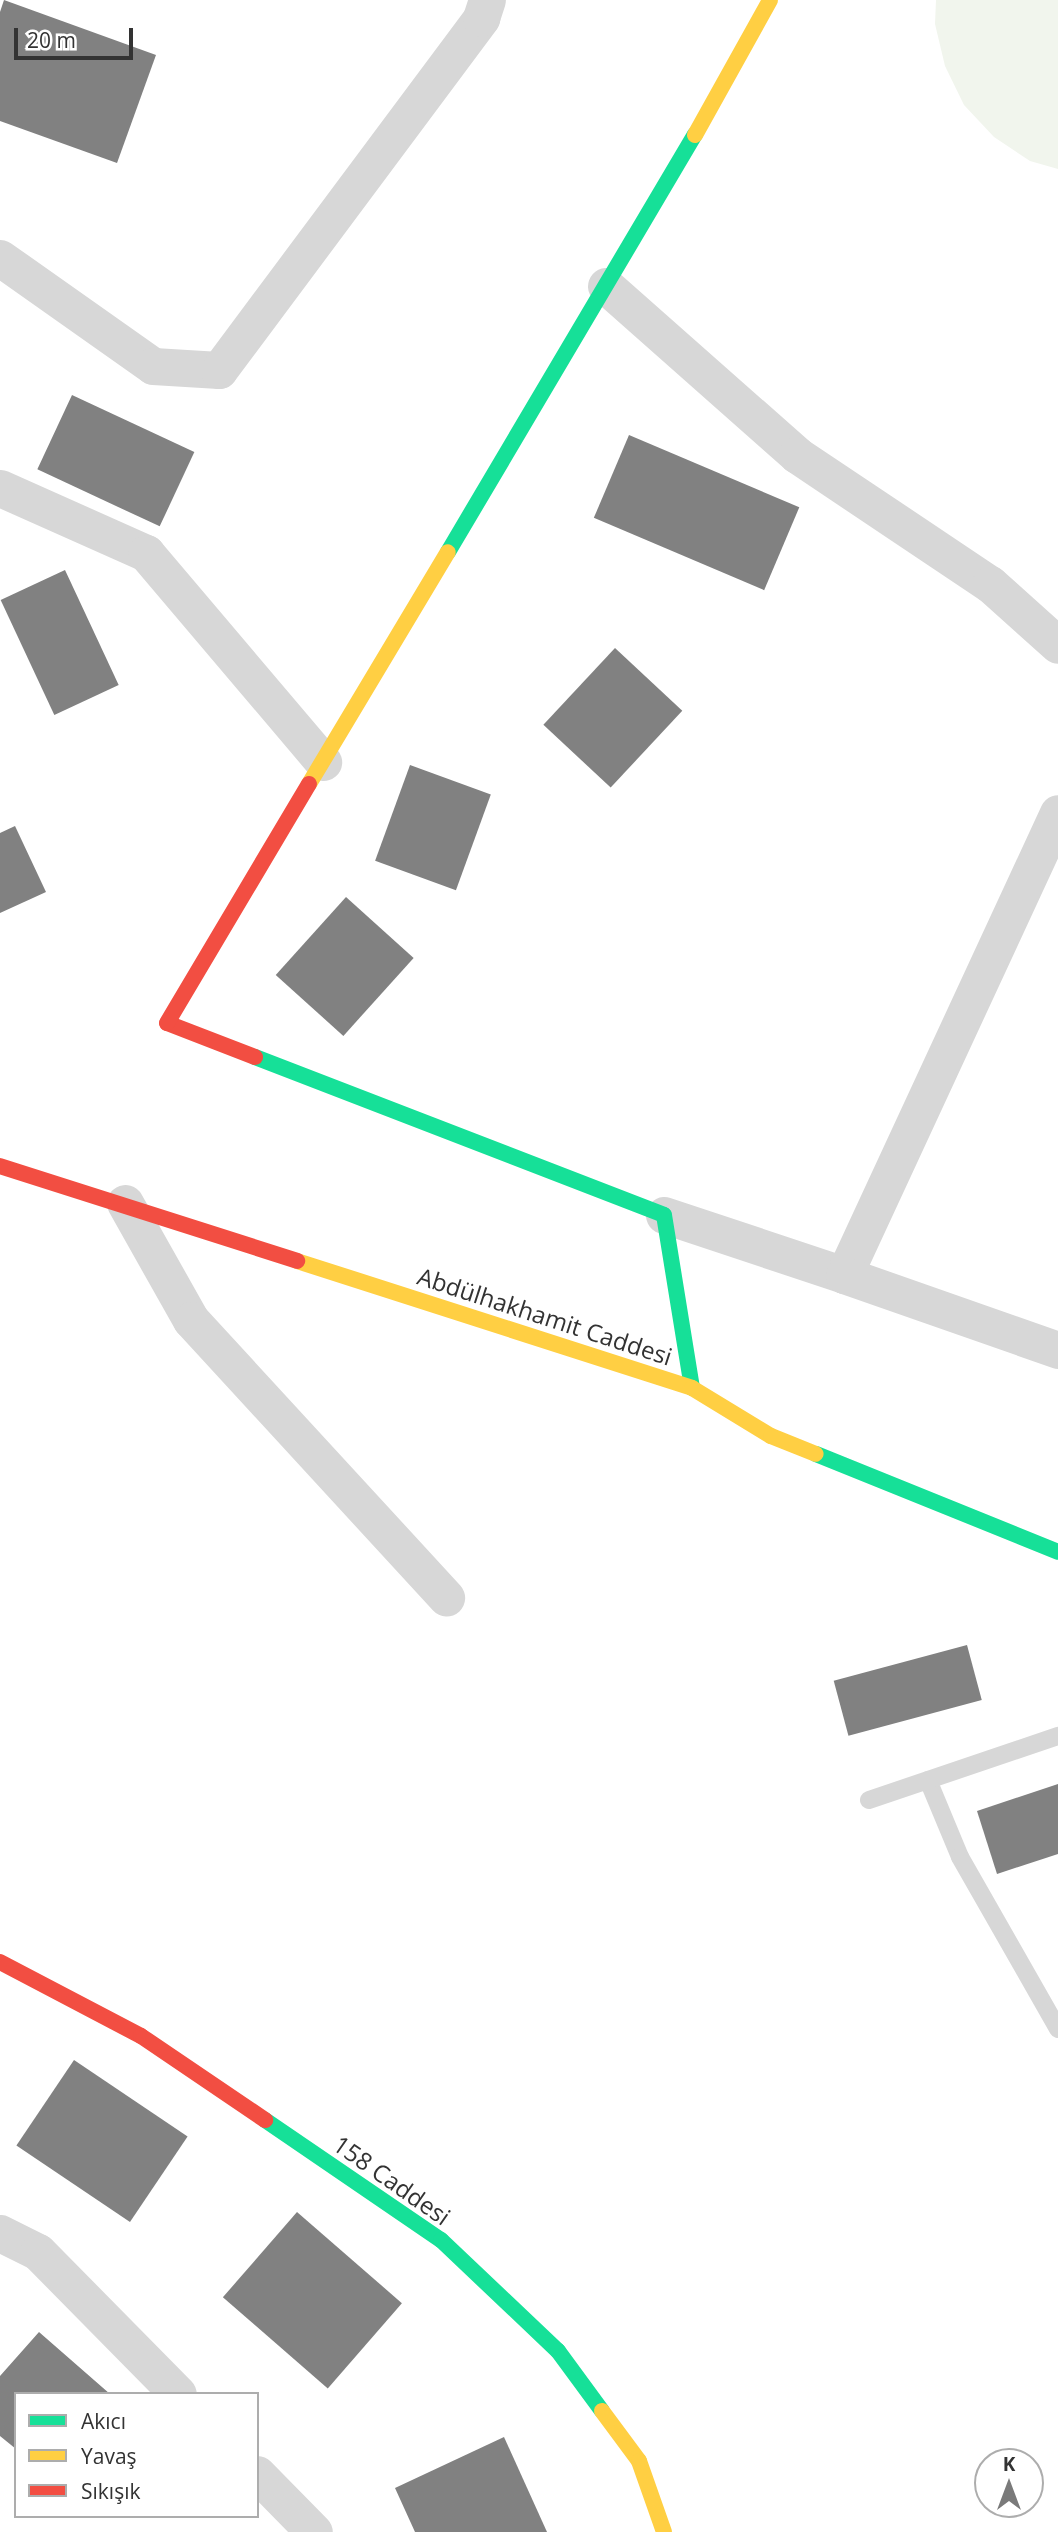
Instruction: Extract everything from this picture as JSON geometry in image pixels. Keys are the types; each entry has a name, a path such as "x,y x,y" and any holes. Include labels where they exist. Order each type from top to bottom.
{"street":[{"path":"0,258 153,366 219,370 481,18 487,0"},
{"path":"770,0 606,286 167,1023 664,1215 1058,1350"},
{"path":"606,286 797,455 990,584 1058,645"},
{"path":"0,488 146,553 323,762"},
{"path":"844,1275 1058,813"},
{"name":"Abdülhakhamit Caddesi","path":"0,1166 125,1203 692,1388 771,1436 1058,1552"},
{"path":"125,1203 191,1320 446,1597"},
{"path":"664,1215 692,1388"},
{"name":"158 Caddesi","path":"0,1962 141,2036 441,2240 558,2351 639,2461 664,2532"},
{"path":"0,2233 38,2252 176,2392"},
{"path":"259,2476 314,2532"}],"lane":[{"path":"869,1800 1058,1736"},
{"path":"928,1780 960,1857 1058,2029"}],"shaded area":[{"path":"936,0 1058,0 1058,169 1030,161 994,137 964,105 945,66 935,24"}],"building":[{"path":"4,0 156,55 117,163 0,121 0,12"},
{"path":"72,395 194,452 160,526 37,469"},
{"path":"629,435 799,507 764,590 594,518"},
{"path":"65,570 119,685 54,715 1,600"},
{"path":"615,648 682,711 611,788 543,725"},
{"path":"410,765 491,794 456,890 375,861"},
{"path":"15,826 46,892 0,913 0,833"},
{"path":"346,897 414,958 343,1036 276,975"},
{"path":"967,1645 982,1700 848,1736 834,1681"},
{"path":"1058,1784 1058,1854 997,1874 977,1811"},
{"path":"74,2060 188,2137 130,2222 16,2145"},
{"path":"297,2212 402,2303 328,2388 223,2297"},
{"path":"39,2332 108,2392 14,2392 14,2447 0,2436 0,2376"},
{"path":"504,2437 547,2532 415,2532 395,2488"}],"traffic: fast":[{"path":"448,552 695,135"},
{"path":"255,1057 664,1215 692,1388"},
{"path":"816,1454 1058,1552"},
{"path":"265,2120 441,2240 558,2351 602,2411"}],"traffic: slow":[{"path":"695,135 770,0"},
{"path":"309,784 448,552"},
{"path":"297,1261 692,1388 771,1436 816,1454"},
{"path":"602,2411 639,2461 664,2532"}],"traffic: jam":[{"path":"255,1057 167,1023 309,784"},
{"path":"0,1166 297,1261"},
{"path":"0,1962 141,2036 265,2120"}]}
